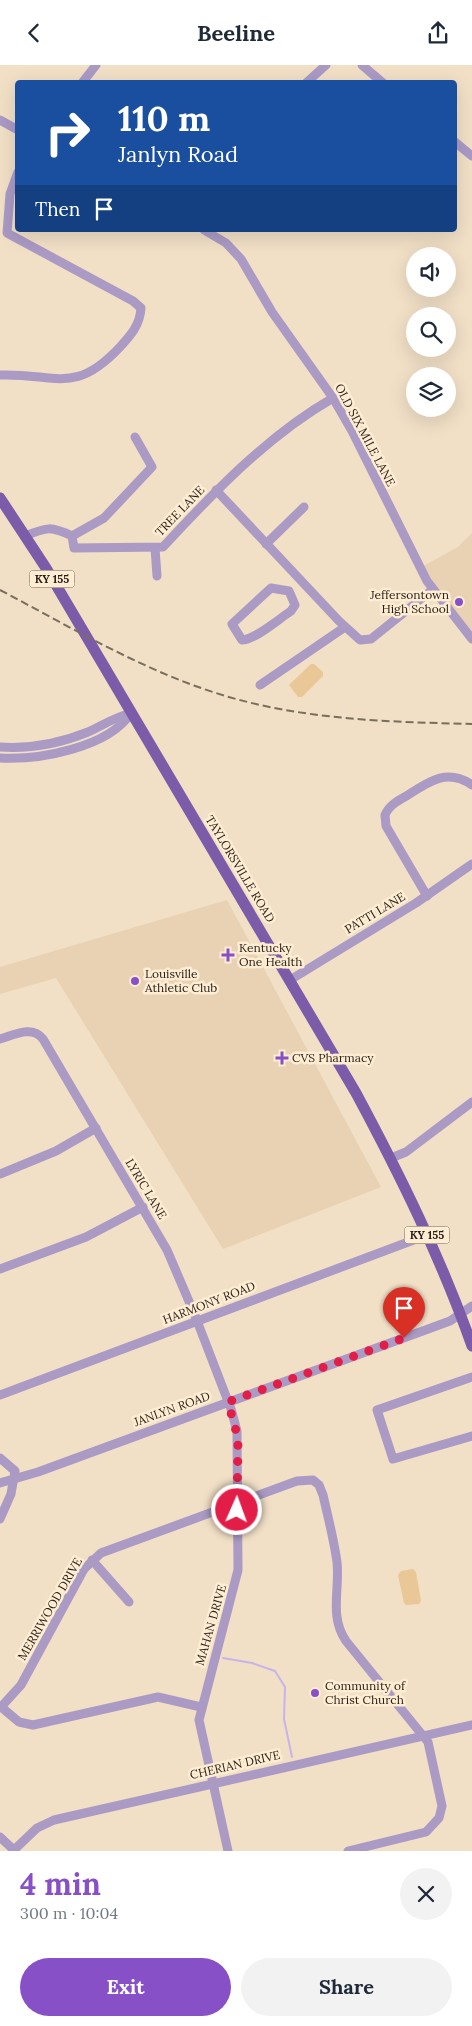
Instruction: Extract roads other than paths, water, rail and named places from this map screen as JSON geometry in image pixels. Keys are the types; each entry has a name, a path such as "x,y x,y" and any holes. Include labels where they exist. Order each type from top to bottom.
{"main road":[{"name":"TAYLORSVILLE ROAD","path":"0,498 25,536 290,981 391,1157 461,1313 472,1346"}],"street":[{"path":"84,80 96,65"},
{"path":"309,80 326,65"},
{"path":"362,65 380,80"},
{"path":"0,120 15,128"},
{"path":"457,144 472,156"},
{"path":"0,375 60,380 89,373 102,365 131,335 141,313 141,308 134,301 7,233 10,194 15,180"},
{"name":"OLD SIX MILE LANE","path":"210,232 226,243 242,259 272,311 333,398 432,590 472,639"},
{"name":"TREE LANE","path":"25,536 43,529 54,528 72,536 74,548 163,547 216,491 265,446 333,398"},
{"path":"72,536 104,518 152,467 135,437"},
{"path":"216,491 347,629 360,640 368,641 432,590"},
{"path":"266,543 304,507"},
{"path":"155,548 157,576"},
{"path":"290,591 301,580"},
{"path":"271,588 290,591 295,605 291,611 247,640 242,640 232,624 271,588"},
{"path":"260,685 347,629"},
{"path":"0,747 33,746 61,741 88,731 117,716 130,713"},
{"path":"0,758 19,759 84,745 123,725 130,713"},
{"path":"427,896 386,826 385,815 390,806 438,777 456,777 472,785"},
{"name":"PATTI LANE","path":"290,981 427,896 472,864"},
{"name":"LYRIC LANE","path":"0,1039 29,1031 40,1036 167,1250 228,1402"},
{"path":"391,1157 406,1152 472,1102"},
{"path":"1,1171 56,1151 96,1128"},
{"path":"0,1269 86,1237 143,1207"},
{"name":"HARMONY ROAD","path":"0,1395 427,1235"},
{"name":"JANLYN ROAD","path":"0,1483 450,1321 472,1306"},
{"path":"472,1377 377,1410 393,1459 472,1436"},
{"name":"MAHAN DRIVE","path":"228,1402 238,1438 238,1570 201,1707 200,1729 228,1851"},
{"path":"0,1458 15,1471 10,1494 0,1519"},
{"name":"MERRIWOOD DRIVE","path":"1,1706 21,1685 84,1569 101,1553 304,1479 313,1480 319,1485 323,1495 337,1562 336,1615 338,1627 346,1641 423,1735"},
{"path":"92,1560 129,1602"},
{"path":"1,1706 19,1722 32,1725 158,1697 201,1707"},
{"name":"CHERIAN DRIVE","path":"14,1851 32,1831 48,1822 472,1725"},
{"path":"348,1851 422,1834 435,1825 441,1813 441,1800 428,1742 423,1735"},
{"path":"0,1837 14,1851"}],"waterway":[{"path":"223,1658 252,1663 275,1671 285,1687 284,1719 292,1757"}],"railway":[{"path":"0,590 144,665 174,678 236,699 323,716 382,721 472,724"}],"place":[{"name":"Jeffersontown High School","path":"459,602"},
{"name":"Kentucky One Health","path":"228,955"},
{"name":"Louisville Athletic Club","path":"135,981"},
{"name":"CVS Pharmacy","path":"282,1058"},
{"name":"Community of Christ Church","path":"315,1693"}]}
